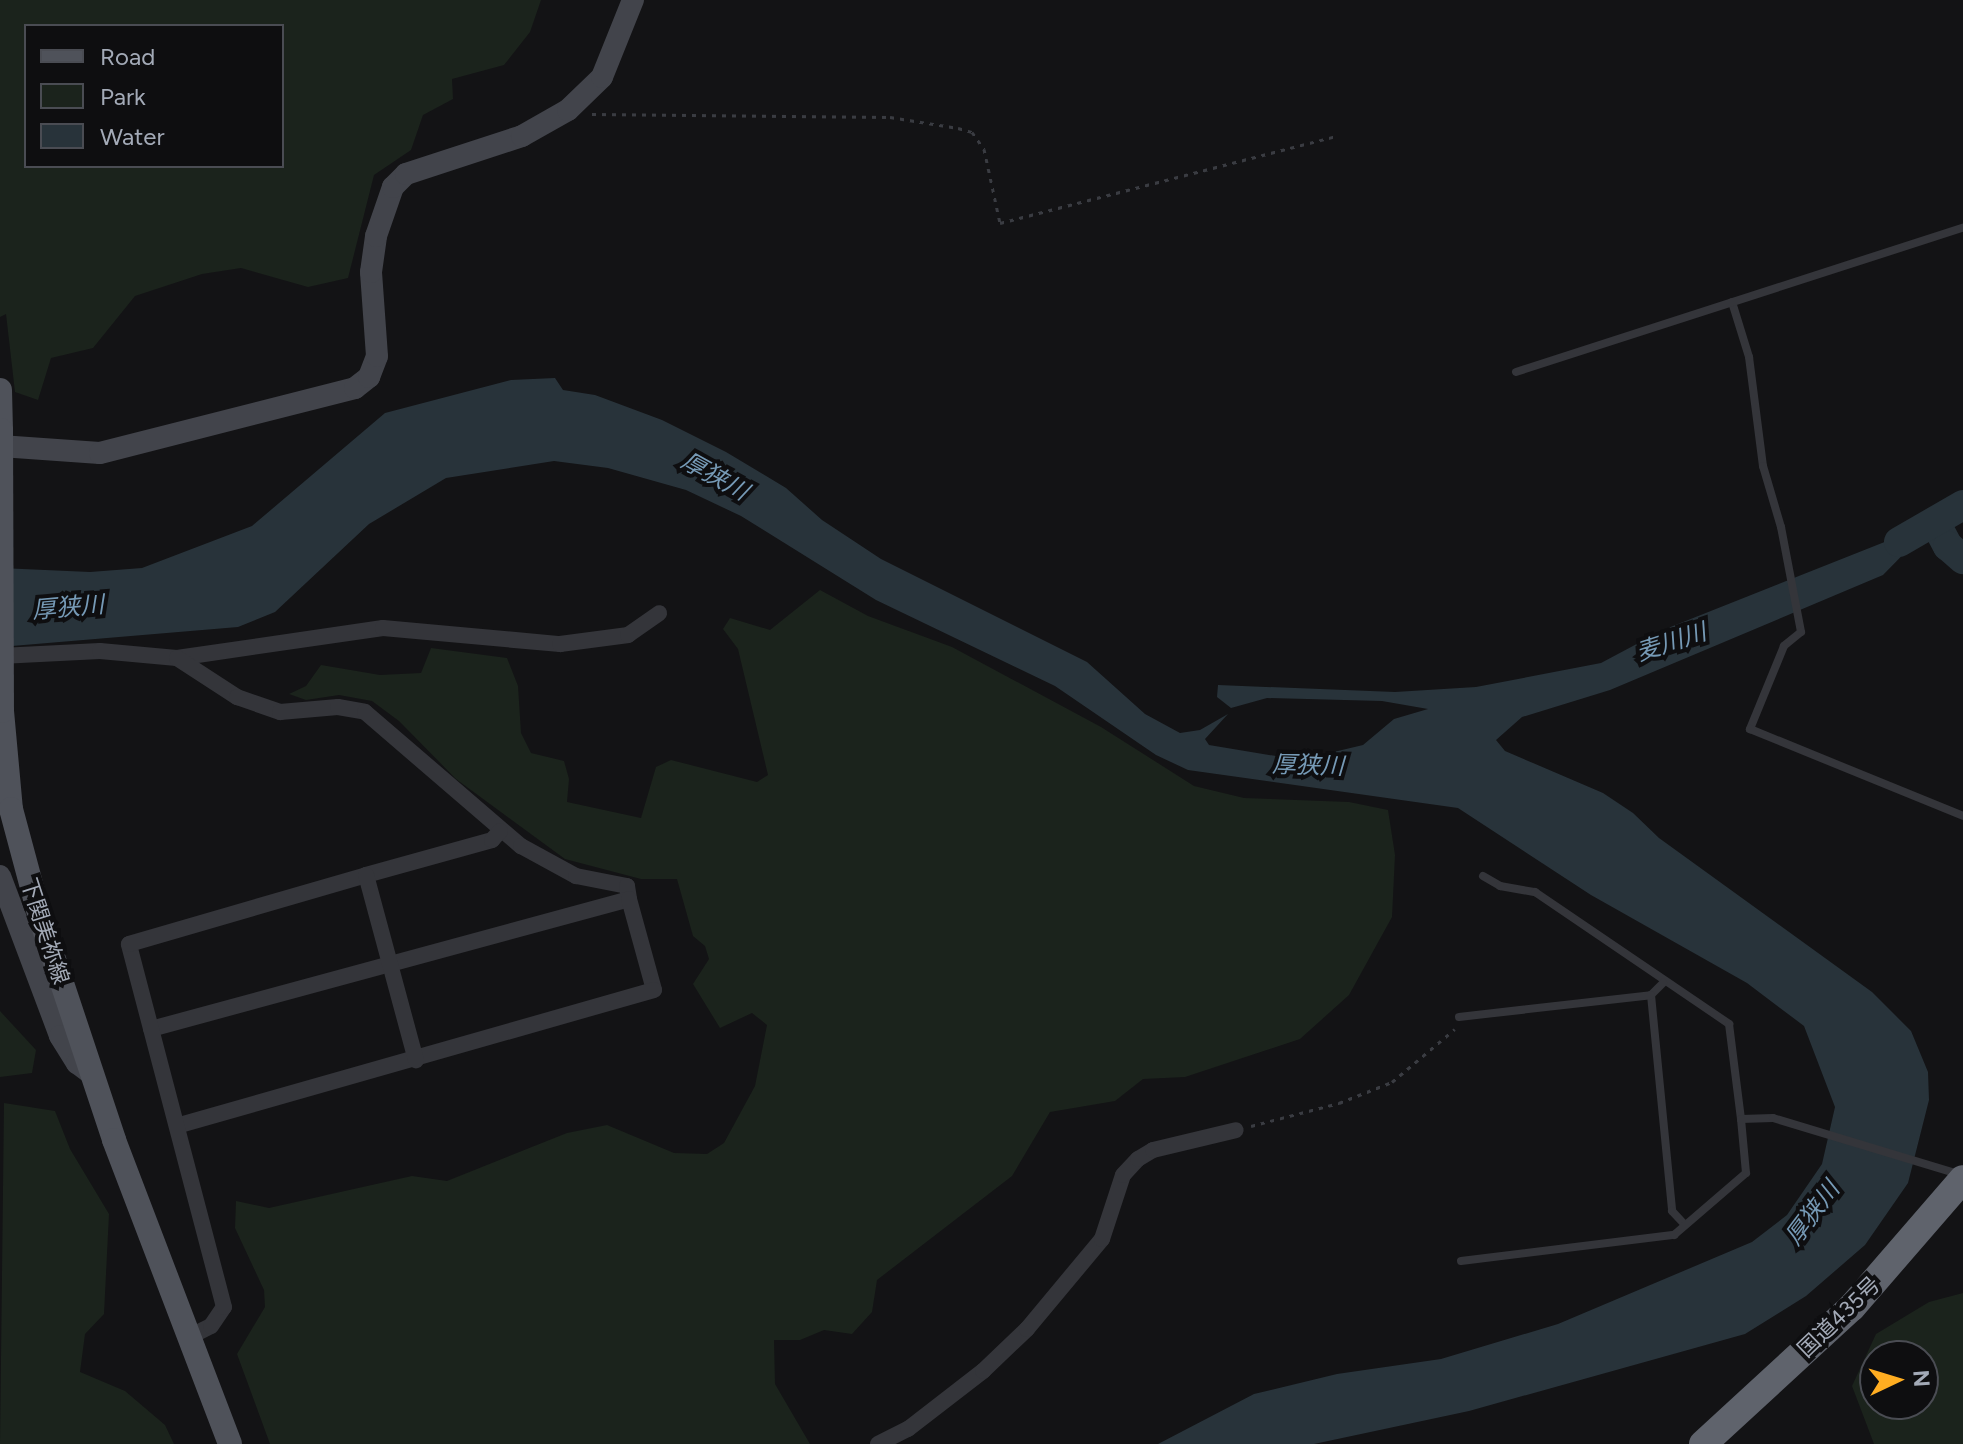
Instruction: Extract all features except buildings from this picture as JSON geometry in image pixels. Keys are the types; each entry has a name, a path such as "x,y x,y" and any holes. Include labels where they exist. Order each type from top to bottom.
{"highway":[{"name":"国道435号","path":"1703,1444 1852,1307 1963,1178"}],"main road":[{"name":"下関美祢線","path":"0,390 2,711 20,855 93,1075 230,1444"}],"street":[{"path":"1,438 100,453 355,388 369,377 377,356 371,272 376,236 393,187 406,174 522,136 568,110 602,77 633,0"},
{"path":"0,656 100,651 177,658 383,628 511,642 602,641 628,635 659,613"},
{"path":"177,658 237,697 280,712 338,707 365,712 500,831 576,876 627,886 654,990 180,1125"},
{"path":"191,1336 211,1326 224,1307 180,1125 129,944 492,840 500,831"},
{"path":"366,875 416,1060"},
{"path":"0,876 60,1036 77,1063 93,1075"},
{"path":"151,1029 629,899"},
{"path":"878,1444 908,1429 1027,1329 1102,1239 1123,1175 1138,1159 1153,1150 1236,1130"}],"lane":[{"path":"1516,372 1963,228"},
{"path":"1732,302 1749,357 1763,466 1781,527 1801,632 1784,646 1750,729 1963,816"},
{"path":"1461,1261 1674,1235 1746,1173 1729,1024 1663,983 1535,892 1500,886 1483,876"},
{"path":"1459,1017 1651,995 1663,983"},
{"path":"1651,995 1672,1211 1685,1225"},
{"path":"1741,1119 1773,1118 1935,1165 1963,1178"}],"path":[{"path":"568,110 611,118 890,117 958,128 972,132 984,149 1000,223 1337,136"},
{"path":"1236,1130 1339,1103 1392,1082 1453,1036 1459,1017"}],"green space":[{"path":"0,0 541,0 530,32 504,65 452,79 453,99 423,115 411,150 374,175 348,278 308,287 241,268 202,274 135,296 93,348 51,358 38,400 15,392 6,314 0,317"},
{"path":"820,590 868,616 952,647 1101,727 1194,786 1244,798 1349,802 1388,810 1395,855 1392,917 1349,995 1300,1039 1185,1077 1143,1079 1115,1101 1050,1112 1012,1176 877,1280 872,1312 852,1334 824,1330 800,1340 774,1340 775,1384 810,1444 270,1444 237,1354 265,1307 264,1290 235,1228 236,1201 269,1208 412,1176 447,1181 567,1133 607,1125 674,1153 707,1154 724,1143 755,1086 767,1025 752,1013 720,1028 693,984 709,959 705,946 693,936 677,879 641,879 565,859 456,779 399,721 372,701 339,695 306,700 289,694 306,686 321,665 380,675 421,673 431,648 507,658 518,686 521,733 531,753 564,761 569,779 567,802 641,818 656,767 671,760 757,782 768,775 738,649 723,629 730,618 770,630"},
{"path":"0,1011 36,1050 32,1073 0,1077"},
{"path":"4,1103 55,1111 70,1149 109,1214 104,1314 85,1334 80,1372 125,1391 165,1425 174,1444 0,1444"},
{"path":"1963,1293 1963,1444 1874,1444 1865,1420 1939,1420 1939,1340 1873,1340 1876,1334 1929,1302"},
{"path":"1859,1371 1859,1404 1852,1386"}],"water":[{"name":"厚狭川","path":"555,378 563,390 595,395 662,420 726,452 786,488 822,520 881,559 1087,662 1145,714 1180,733 1200,730 1228,714 1205,739 1209,745 1300,760 1363,745 1394,719 1428,709 1382,701 1267,698 1231,708 1217,697 1218,685 1395,692 1476,687 1601,663 1663,630 1935,522 1883,575 1610,690 1522,717 1496,740 1505,751 1603,793 1633,813 1659,838 1872,992 1911,1031 1928,1072 1929,1100 1908,1183 1865,1245 1806,1296 1745,1334 1469,1411 1314,1444 1158,1444 1254,1394 1337,1374 1441,1359 1558,1324 1752,1242 1787,1215 1822,1164 1835,1107 1804,1026 1747,983 1591,895 1458,808 1188,770 1156,755 1055,686 876,600 741,516 686,490 608,468 554,461 446,478 369,524 275,612 238,627 0,647 0,568 90,572 142,568 252,526 385,413 511,380"}],"waterway":[{"name":"麦川川","path":"1899,542 1963,505"},
{"path":"1935,522 1948,546 1963,559"}]}
